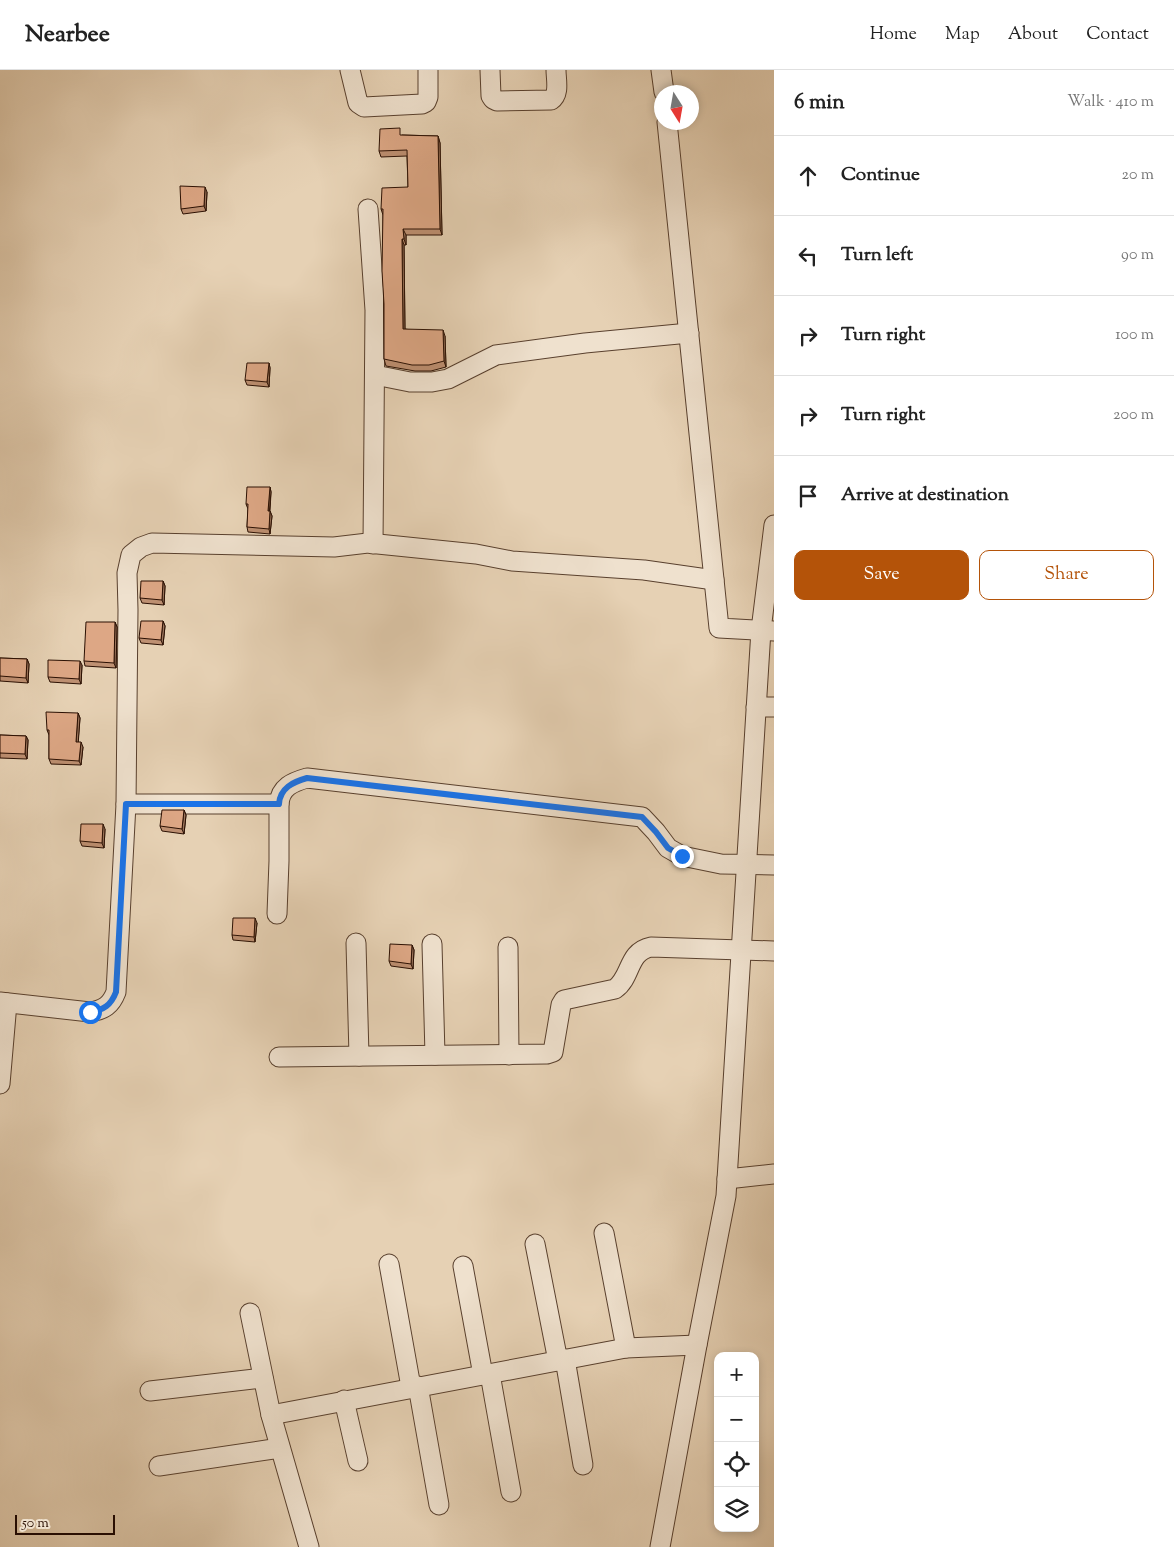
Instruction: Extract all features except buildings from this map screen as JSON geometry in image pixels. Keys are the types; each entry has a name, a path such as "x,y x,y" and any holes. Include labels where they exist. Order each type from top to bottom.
{"street":[{"path":"350,70 358,103 364,107 422,104 426,102 428,97 428,70"},
{"path":"490,70 491,96 493,100 497,101 551,100 555,98 557,93 556,70"},
{"path":"661,70 663,85"},
{"path":"668,130 719,628 767,630"},
{"path":"368,209 375,310 373,544"},
{"path":"375,376 410,382 432,382 448,379 496,355 585,343 689,333"},
{"path":"660,1547 726,1196 746,865 765,707 767,630 773,536"},
{"path":"0,1084 3,1002 90,1012 108,1006 116,992 126,804 127,573 131,555 141,547 152,543 334,547 373,544 476,554 512,560 644,570 714,580"},
{"path":"277,914 279,796 285,788 307,778 642,817 668,848 682,856 722,864 774,865"},
{"path":"126,804 279,804"},
{"path":"356,944 359,1056"},
{"path":"432,944 435,1055"},
{"path":"508,948 509,1055"},
{"path":"279,1057 547,1054 553,1052 560,1006 564,1000 615,989 621,985 636,955 642,949 774,951"},
{"path":"727,1179 774,1174"},
{"path":"604,1233 626,1348"},
{"path":"535,1244 562,1360 583,1465"},
{"path":"389,1264 439,1505"},
{"path":"463,1266 511,1492"},
{"path":"250,1313 270,1415 308,1547"},
{"path":"270,1415 414,1386 487,1375 626,1348 697,1345"},
{"path":"150,1391 263,1378"},
{"path":"344,1400 358,1461"},
{"path":"158,1466 280,1448"}],"route":[{"path":"90,1012 108,1006 116,992 126,804 279,804 279,796 285,788 307,778 642,817 668,848 682,856"}]}
